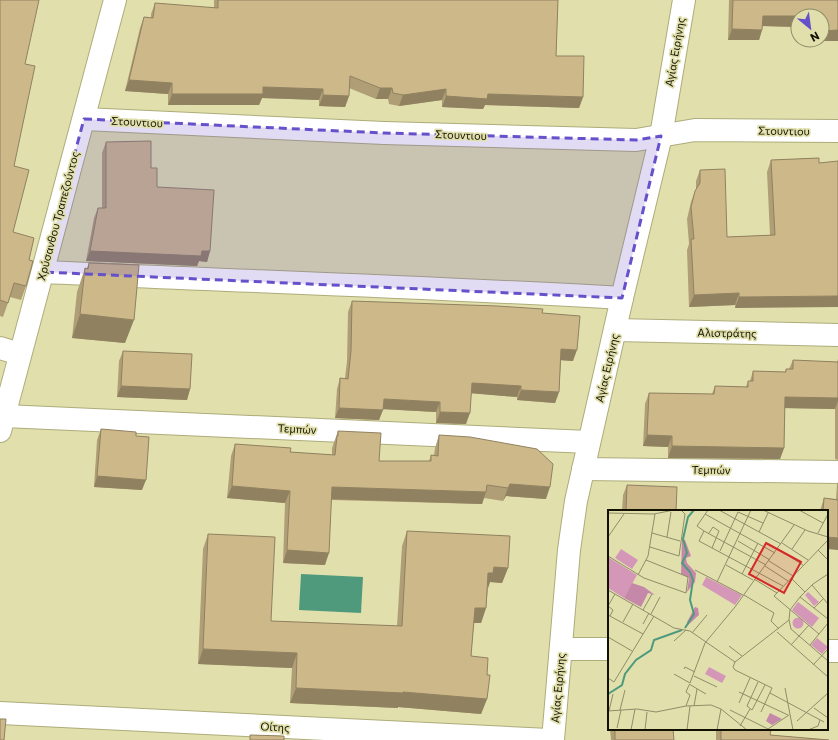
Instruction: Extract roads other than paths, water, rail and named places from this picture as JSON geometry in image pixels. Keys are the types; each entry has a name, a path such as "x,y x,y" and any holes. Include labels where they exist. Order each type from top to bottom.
{"street":[{"name":"Χρύσανθου Τραπεζούντος","path":"2,424 10,351 43,272 115,0"},
{"name":"Αγίας Ειρήνης","path":"553,740 572,527 583,469 661,136 684,0"},
{"name":"Στουντιου","path":"84,119 392,133 636,140 695,130 838,132"},
{"path":"43,272 226,281 455,289 622,298"},
{"name":"Αλιστράτης","path":"616,330 838,335"},
{"name":"Τεμπών","path":"2,424 590,442"},
{"name":"Τεμπών","path":"583,469 838,472"},
{"path":"561,649 608,649"},
{"name":"Οίτης","path":"0,713 549,740"}]}
